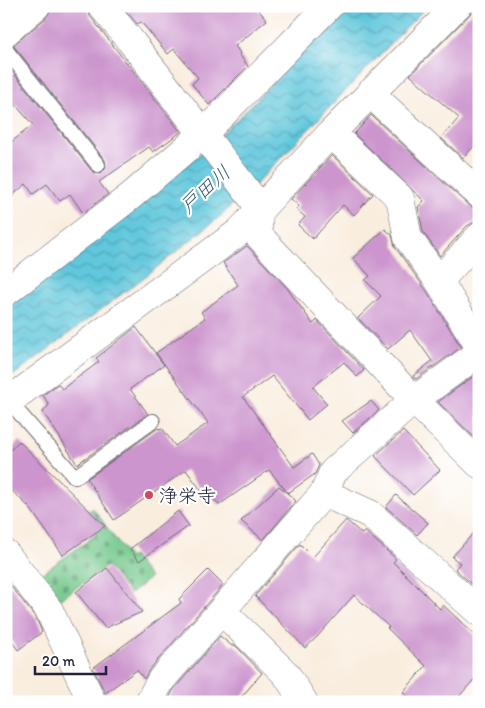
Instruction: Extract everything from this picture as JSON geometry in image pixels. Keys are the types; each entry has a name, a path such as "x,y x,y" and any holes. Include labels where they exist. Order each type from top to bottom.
{"street":[{"path":"6,32 36,6"},
{"path":"102,6 203,134 256,205 258,234 414,400 479,464"},
{"path":"6,292 131,196 203,134 329,6"},
{"path":"8,402 240,232 256,205 331,133 457,6"},
{"path":"370,93 479,194"},
{"path":"331,133 400,198 408,238 439,281 479,346"},
{"path":"439,281 479,237"},
{"path":"149,702 161,680 324,493 333,472 414,400 479,353"},
{"path":"324,493 370,514 479,612"},
{"path":"9,564 49,610 92,702"},
{"path":"222,611 286,674 304,702"}],"lane":[{"path":"6,50 98,165"},
{"path":"8,402 74,477 152,421"}],"green space":[{"path":"93,508 129,558 133,556 150,578 130,594 107,566 52,605 34,579 96,535 82,516"}],"water":[{"name":"戸田川","path":"344,6 427,6 253,187 240,196 223,214 151,272 6,381 6,305 119,220 200,154 256,100"}],"building":[{"path":"53,6 87,6 90,16 181,132 153,152 149,147 99,182 108,194 83,213 70,194 60,201 47,184 33,194 26,184 6,201 6,146 33,125 6,94 6,64 91,170 100,174 106,168 105,160 13,45 46,18"},
{"path":"122,6 255,6 267,20 235,46 248,66 209,105 192,84 198,78 174,49 168,54 141,22 137,24"},
{"path":"478,6 479,141 463,158 441,138 459,118 410,75"},
{"path":"371,115 468,205 479,209 479,222 474,222 467,226 440,256 423,232 418,207 424,201 354,134"},
{"path":"332,155 373,194 354,215 343,205 313,239 298,225 305,217 296,209 299,206 291,199"},
{"path":"385,229 392,235 395,247 426,290 461,347 416,379 413,376 432,361 410,330 388,349 358,318 381,296 365,280 370,276 353,258"},
{"path":"247,246 287,288 313,324 317,320 364,370 357,377 344,362 313,387 327,404 308,420 272,376 243,397 294,467 312,454 319,465 315,474 288,493 269,470 219,505 213,498 209,501 186,470 114,520 87,479 158,428 162,428 175,446 208,423 156,353 205,318 201,312 238,285 223,263"},
{"path":"136,327 164,365 130,389 148,414 77,464 43,412 49,405 43,395 58,384 62,389 99,362 96,358"},
{"path":"479,372 479,442 438,402"},
{"path":"371,401 379,410 353,433 342,421"},
{"path":"403,431 440,470 413,495 375,456"},
{"path":"19,441 105,526 63,555 29,507 6,485 6,455"},
{"path":"279,486 296,501 263,540 241,521"},
{"path":"396,495 428,523 417,535 386,507"},
{"path":"178,511 189,526 139,561 130,549"},
{"path":"346,520 362,534 365,531 396,559 393,562 440,609 443,605 479,639 479,674 454,702 414,702 403,692 426,666 387,628 389,627 354,595 305,648 255,596 300,544 313,557"},
{"path":"479,527 479,591 455,569 460,563 452,557"},
{"path":"107,568 142,612 105,628 76,592"},
{"path":"208,570 223,585 149,670 144,679 137,670 105,693 93,668 181,603 179,599"},
{"path":"6,580 36,618 42,632 18,650 6,633"},
{"path":"220,636 232,646 233,644 237,647 262,673 237,702 167,702 174,689"}],"place":[{"name":"浄栄寺","path":"149,495"}]}
